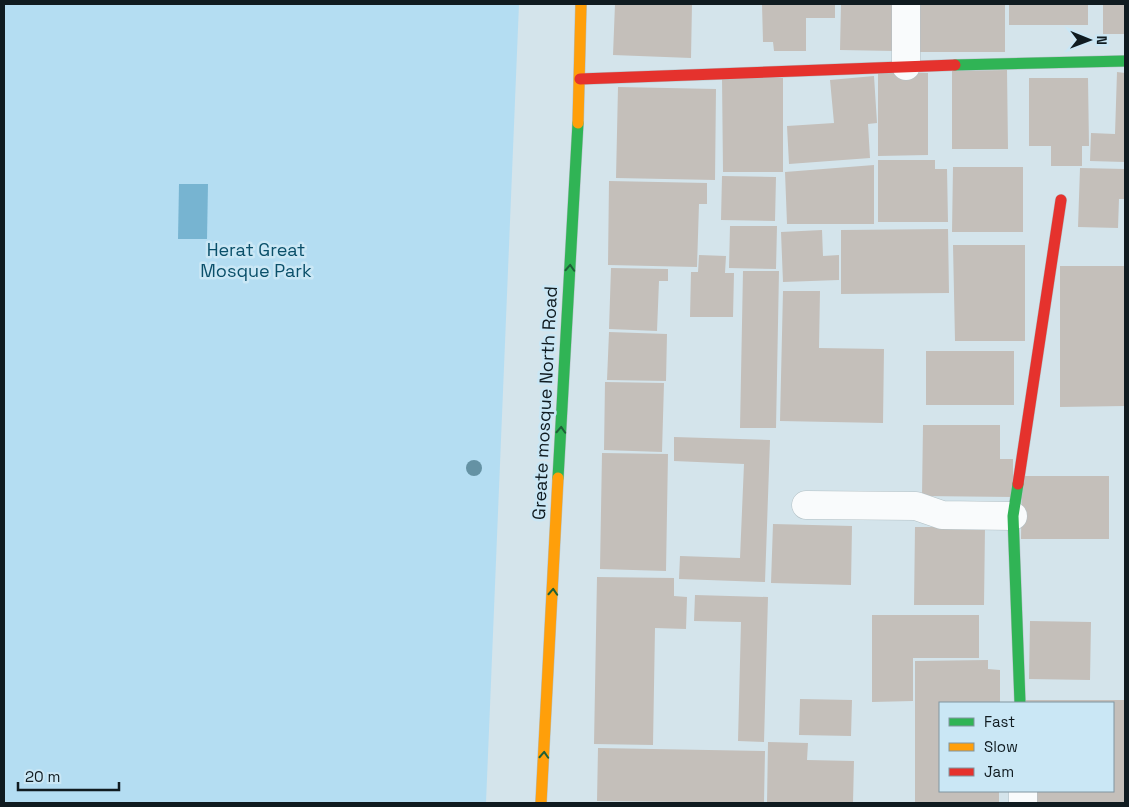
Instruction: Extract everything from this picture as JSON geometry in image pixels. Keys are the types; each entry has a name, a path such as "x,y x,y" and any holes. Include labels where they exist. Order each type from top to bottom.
{"street":[{"name":"Greate mosque North Road","path":"542,803 580,79 581,4"},
{"path":"906,4 906,66"},
{"path":"580,79 906,66 1125,61"},
{"path":"1020,702 1013,516 1061,200"},
{"path":"806,505 916,506 942,515 1013,516"}],"green space":[{"name":"Herat Great Mosque Park","path":"4,4 519,4 486,803 4,803"}],"shaded area":[{"path":"179,184 208,184 207,239 178,239"}],"building":[{"path":"615,4 692,4 691,58 613,55"},
{"path":"762,4 835,4 835,18 806,18 806,51 774,51 773,42 763,42"},
{"path":"841,4 895,4 894,51 840,50"},
{"path":"913,4 1005,4 1005,52 913,52"},
{"path":"1009,4 1088,4 1088,25 1009,25"},
{"path":"1103,4 1125,4 1125,34 1103,34"},
{"path":"1007,70 1008,149 952,149 952,71"},
{"path":"1117,72 1125,73 1125,162 1090,161 1091,133 1115,134"},
{"path":"878,73 928,73 928,155 878,156"},
{"path":"874,76 877,123 868,124 870,158 789,164 787,126 834,123 830,80"},
{"path":"722,78 783,78 783,172 723,172"},
{"path":"1029,78 1088,78 1089,146 1082,146 1082,166 1051,166 1051,146 1029,146"},
{"path":"618,87 716,89 715,180 616,178"},
{"path":"878,160 935,160 935,169 947,169 948,222 878,222"},
{"path":"874,165 874,224 787,224 785,172"},
{"path":"953,167 1023,167 1023,232 952,232"},
{"path":"1080,168 1125,169 1125,199 1119,199 1118,228 1078,227"},
{"path":"722,176 776,177 775,221 721,220"},
{"path":"609,181 707,183 707,204 699,204 697,267 608,265"},
{"path":"730,226 777,226 776,269 729,268"},
{"path":"948,229 949,293 841,294 841,230"},
{"path":"822,230 823,256 839,255 839,280 783,282 781,232"},
{"path":"953,245 1025,245 1025,341 955,341"},
{"path":"699,255 726,256 725,273 734,273 733,317 690,317 691,272 698,272"},
{"path":"1060,266 1125,266 1125,406 1060,407"},
{"path":"611,268 668,269 668,281 659,281 657,331 609,329"},
{"path":"743,271 779,271 776,428 740,428"},
{"path":"783,291 820,291 819,348 884,349 883,423 780,421"},
{"path":"609,332 667,334 666,381 607,380"},
{"path":"926,351 1014,351 1014,405 926,405"},
{"path":"605,382 664,383 662,452 604,450"},
{"path":"923,425 1000,425 1000,459 1013,459 1013,497 922,496"},
{"path":"674,437 770,440 765,582 679,579 680,556 740,558 744,464 674,461"},
{"path":"602,453 668,454 666,571 600,569"},
{"path":"1022,476 1109,476 1109,539 1021,539"},
{"path":"773,524 852,526 851,585 771,583"},
{"path":"915,527 985,527 984,605 914,605"},
{"path":"597,577 674,578 674,596 687,597 686,629 655,628 653,745 594,744"},
{"path":"695,595 768,597 764,742 738,741 741,622 694,621"},
{"path":"872,615 979,615 979,658 913,658 913,701 872,702"},
{"path":"1030,621 1091,622 1090,680 1029,679"},
{"path":"988,660 988,669 1000,670 1000,702 939,702 939,792 999,792 999,803 915,803 915,661"},
{"path":"800,699 852,700 851,736 799,735"},
{"path":"1026,700 1125,700 1125,803 1026,803 1026,792 1114,792 1114,702 1026,702"},
{"path":"768,742 808,743 807,760 854,761 853,803 767,803"},
{"path":"598,748 765,751 764,803 597,801"}],"traffic: fast":[{"path":"955,65 1125,61"},
{"path":"558,478 578,123"},
{"path":"1018,484 1013,516 1020,702"}],"traffic: slow":[{"path":"578,123 581,4"},
{"path":"541,803 558,478"}],"traffic: jam":[{"path":"580,79 955,65"},
{"path":"1018,484 1061,200"}]}
